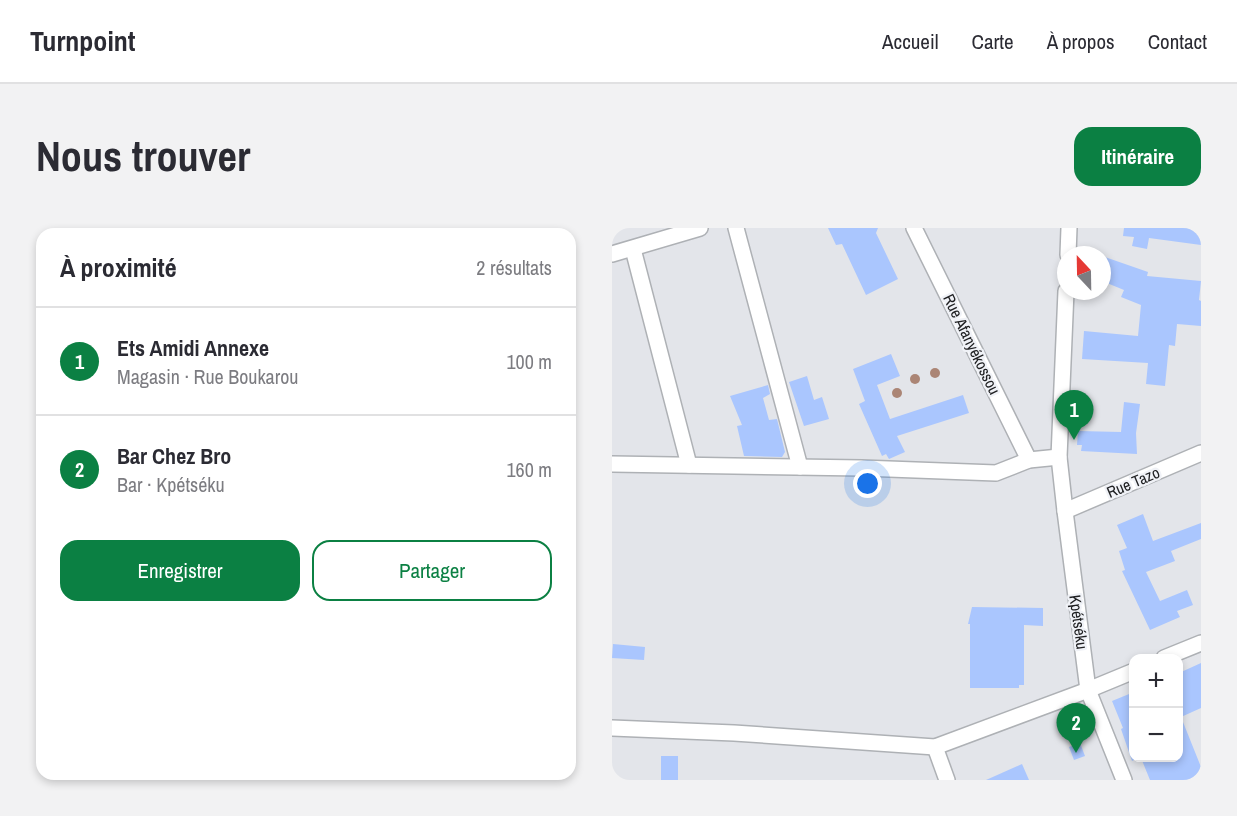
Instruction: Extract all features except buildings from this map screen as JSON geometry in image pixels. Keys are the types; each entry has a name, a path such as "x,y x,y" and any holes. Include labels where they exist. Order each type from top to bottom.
{"street":[{"path":"612,254 700,228"},
{"path":"736,228 800,467"},
{"name":"Rue Afanyékossou","path":"914,228 1029,460"},
{"path":"1069,246 1070,228"},
{"path":"633,249 689,465"},
{"name":"Kpétséku","path":"1066,300 1059,458 1065,511 1088,690 1124,780"},
{"name":"Rue Tazo","path":"1065,511 1201,453"},
{"path":"612,464 996,472 1029,460 1059,458"},
{"path":"1174,654 1201,643"},
{"path":"612,728 734,733 934,747 1129,673"},
{"path":"934,747 947,780"}],"place":[{"name":"Ets Amidi Annexe","path":"1074,440"},
{"name":"Bar Chez Bro","path":"1076,753"}]}
